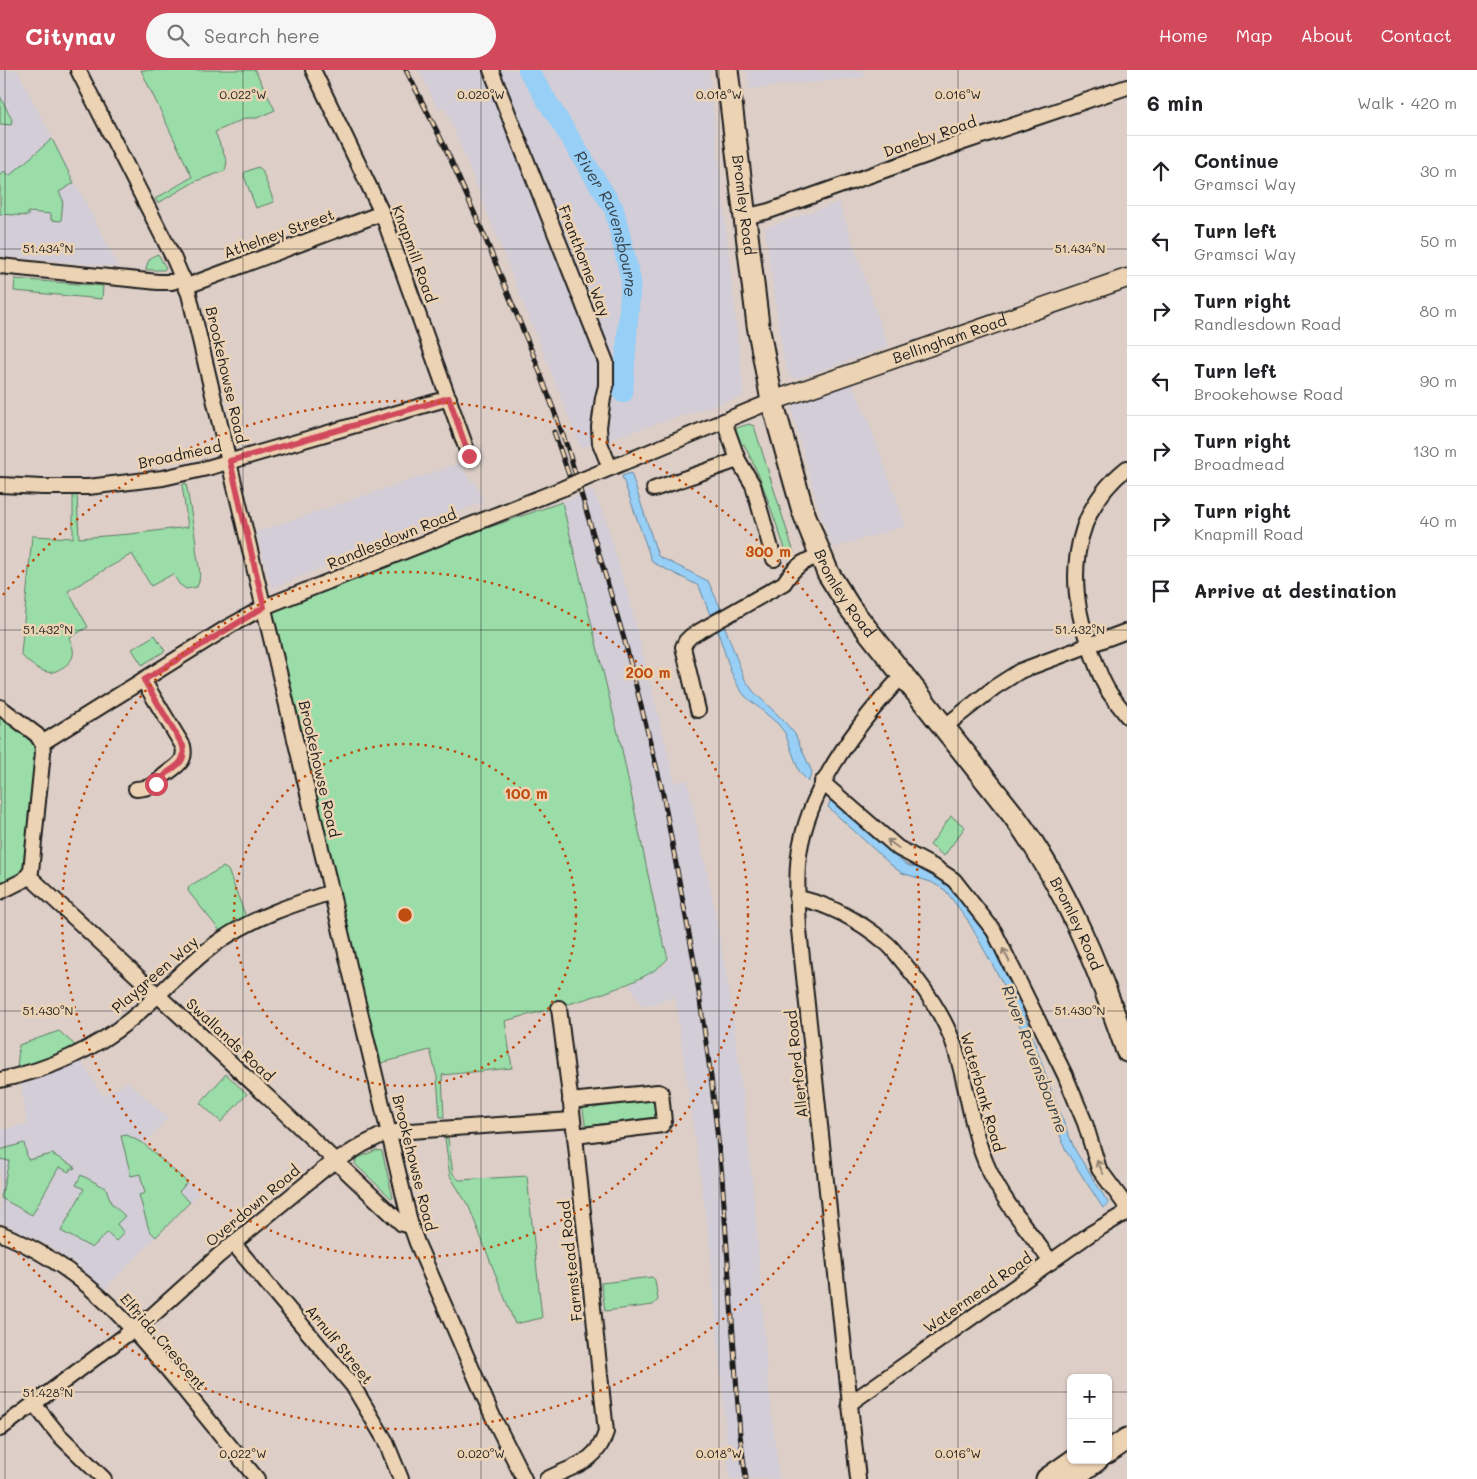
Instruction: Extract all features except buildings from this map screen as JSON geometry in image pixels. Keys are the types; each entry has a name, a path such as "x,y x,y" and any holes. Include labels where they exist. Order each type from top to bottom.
{"main road":[{"name":"Bromley Road","path":"727,70 758,325 772,401 803,511 820,554 838,592 1014,816 1044,862 1085,939 1108,996 1127,1051"},
{"path":"1112,1442 1127,1423"},
{"path":"1112,1447 1127,1439"},
{"path":"1047,1479 1068,1464"},
{"path":"1071,1479 1089,1464"}],"street":[{"name":"Brookehowse Road","path":"78,70 185,282 230,461 411,1226 493,1417 524,1479"},
{"name":"Knapmill Road","path":"313,70 382,213 469,456"},
{"name":"Franthorne Way","path":"491,70 606,362 606,386 599,427 600,443 610,468"},
{"name":"Daneby Road","path":"744,217 769,211 1127,87"},
{"name":"Athelney Street","path":"0,266 158,282 185,282 382,213"},
{"path":"0,266 0,272"},
{"name":"Bellingham Road","path":"772,401 1127,278"},
{"name":"Broadmead","path":"0,485 49,487 113,485 162,478 230,461 449,398"},
{"name":"Randlesdown Road","path":"42,743 264,607 564,488 772,401"},
{"path":"724,421 738,460 753,485 774,560"},
{"path":"654,489 738,460"},
{"path":"1127,468 1109,486 1088,516 1076,554 1076,590 1088,645 1106,687 1127,716"},
{"path":"698,710 683,647 686,641 691,636 784,582 800,563 820,554"},
{"path":"944,727 995,687 1020,671 1127,631"},
{"name":"Allerford Road","path":"858,1479 799,930 797,868 801,842 822,782 883,696 903,675"},
{"path":"136,788 150,787 156,784 164,775 181,763 185,752 144,680"},
{"path":"0,707 37,735 42,743 43,752 32,865 28,876 24,880 0,892"},
{"path":"822,782 898,848 954,880 994,931 1065,1075 1085,1123 1099,1169 1127,1207"},
{"name":"Swallands Road","path":"28,876 336,1160 402,1224 411,1226"},
{"name":"Playgreen Way","path":"0,1080 39,1070 84,1050 113,1033 130,1020 201,954 236,931 288,906 332,892"},
{"name":"Waterbank Road","path":"798,898 812,900 864,926 886,943 926,990 952,1042 965,1083 970,1112 989,1170 1005,1198 1051,1262"},
{"name":"Farmstead Road","path":"547,1479 592,1457 600,1447 606,1432 575,1136 559,1008"},
{"path":"570,1102 658,1092 661,1094 664,1122 662,1125 575,1136"},
{"name":"Overdown Road","path":"0,1430 134,1330 233,1244 336,1160 362,1145 389,1133 572,1120"},
{"name":"Watermead Road","path":"849,1404 1090,1234 1127,1212"},
{"name":"Elfrida Crescent","path":"0,1233 30,1246 97,1292 134,1330 257,1479"},
{"name":"Arnulf Street","path":"233,1244 353,1386 385,1440 401,1479"},
{"path":"34,1404 62,1438 104,1479"}],"shaded area":[{"path":"0,70 17,70 119,267 0,256"},
{"path":"419,70 709,70 744,396 581,448 445,107 437,108"},
{"path":"747,70 862,70 865,77 749,89"},
{"path":"839,202 888,347 800,378 791,378 783,355 765,228"},
{"path":"852,384 869,422 906,526 832,548 791,409 794,404"},
{"path":"461,463 468,479 475,482 483,502 272,588 256,532"},
{"path":"592,489 605,517 631,606 675,783 687,779 713,901 729,989 744,1102 755,1209 768,1380 779,1479 730,1479 709,1238 675,997 643,1007 629,984 664,965 668,958 659,927 622,750 562,502"},
{"path":"81,1061 103,1096 128,1082 168,1118 144,1144 199,1193 105,1289 82,1269 51,1247 0,1222 0,1130 27,1124 21,1084 45,1077"}],"green space":[{"path":"141,70 255,70 275,110 257,118 246,118 215,132 227,162 225,171 196,181 158,203 155,199 192,177"},
{"path":"0,96 12,120 11,125 0,124"},
{"path":"52,139 74,183 59,192 63,200 61,221 51,220 51,214 28,212 28,216 0,214 0,175 4,171 9,176"},
{"path":"258,167 262,170 274,202 256,208 244,176 245,172"},
{"path":"158,254 166,268 164,270 146,270 149,260"},
{"path":"15,279 103,286 102,299 14,291"},
{"path":"749,424 754,426 794,553 788,557 760,478 744,444 735,448 730,430"},
{"path":"186,483 200,576 197,587 186,589 179,584 173,574 151,586 132,554 68,591 88,627 69,638 73,649 71,661 53,672 43,671 29,663 21,654 32,536 73,538 73,495 77,495 79,538 188,527 182,485"},
{"path":"562,502 622,750 659,927 668,958 657,969 617,988 593,997 505,1021 512,1068 442,1075 444,1117 440,1117 437,1077 430,1050 381,1063 272,616 274,611 280,606 413,554"},
{"path":"155,635 165,651 142,665 132,649"},
{"path":"0,717 25,736 36,751 25,867 17,877 0,885"},
{"path":"951,816 965,827 944,856 930,845"},
{"path":"223,867 228,870 246,917 220,931 188,891 189,886"},
{"path":"59,1031 77,1047 17,1070 19,1045"},
{"path":"226,1074 247,1094 221,1122 200,1103"},
{"path":"655,1099 657,1117 594,1125 595,1130 586,1131 582,1103 592,1102 593,1108"},
{"path":"127,1135 144,1144 187,1182 179,1192 190,1202 156,1237 149,1230 139,1195 145,1193 140,1174 131,1176 121,1136"},
{"path":"445,1138 448,1138 453,1174 459,1180 527,1176 542,1318 515,1324 469,1207 450,1176"},
{"path":"24,1143 28,1160 52,1154 75,1167 74,1169 71,1168 69,1172 59,1167 32,1215 1,1198 9,1161 0,1159 0,1150"},
{"path":"376,1150 382,1151 393,1198 355,1164 356,1159"},
{"path":"81,1175 106,1188 111,1203 125,1216 117,1224 124,1233 116,1241 107,1233 92,1248 61,1231 84,1189 76,1185"},
{"path":"652,1277 655,1280 658,1300 653,1305 605,1311 601,1283"}],"water":[{"path":"631,473 658,556 708,581 721,609 710,615 699,586 652,562 622,476"},
{"path":"723,622 744,678 753,691 795,734 812,772 808,782 799,771 785,733 778,724 745,696 739,688 731,672 716,626"},
{"path":"831,799 897,858 907,865 934,873 951,884 973,914 995,948 1015,986 1054,1099 1075,1150 1109,1204 1103,1208 1066,1151 1007,991 967,919 945,890 931,882 902,873 891,865 828,807"}],"waterway":[{"name":"River Ravensbourne","path":"528,70 614,209 631,280 623,393"}],"railway":[{"path":"406,70 445,147 481,228 535,359 568,449 625,642 662,789 695,966 711,1077 722,1176 740,1435 746,1479"},
{"path":"554,432 572,484"}],"route":[{"path":"156,784 164,775 181,763 185,752 144,680 228,627 264,607 230,461 449,398 469,456"}]}
